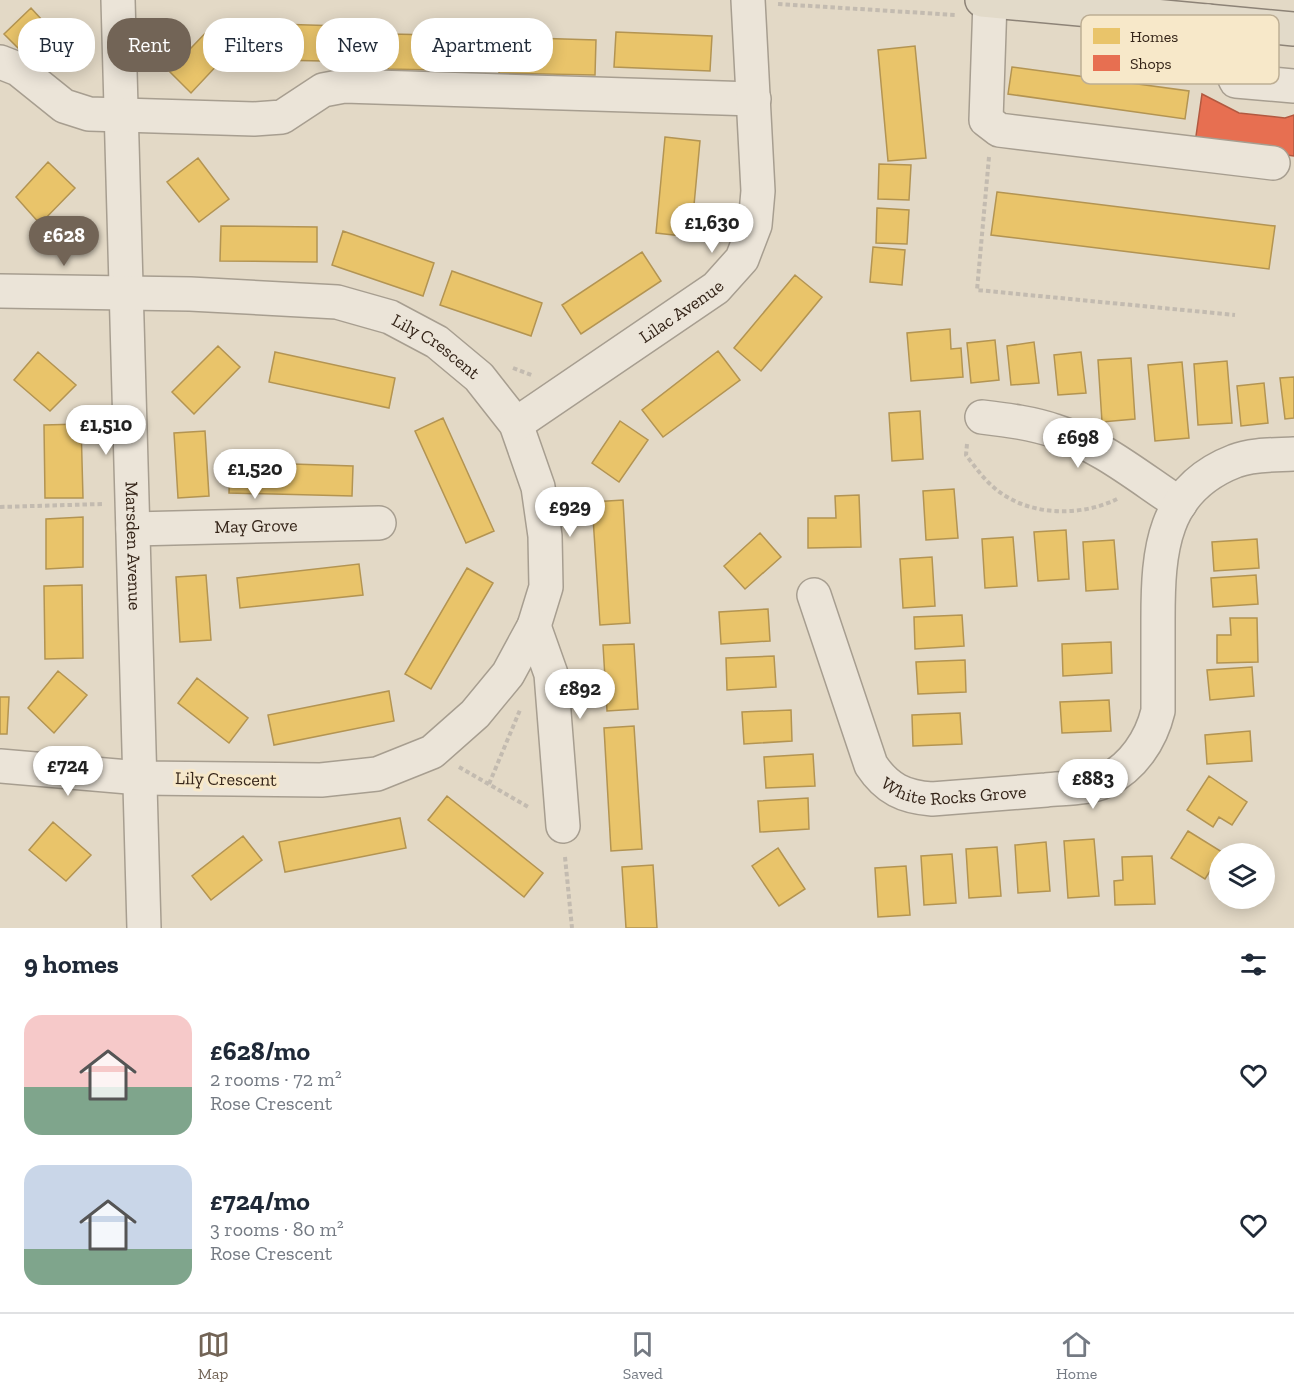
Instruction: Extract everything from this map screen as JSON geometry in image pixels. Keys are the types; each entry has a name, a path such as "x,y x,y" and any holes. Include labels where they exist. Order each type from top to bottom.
{"main road":[{"path":"982,0 1143,15"},
{"path":"1279,28 1294,29"}],"street":[{"name":"Marsden Avenue","path":"118,0 144,920"},
{"name":"Lilac Avenue","path":"516,424 716,288 742,259 755,225 758,191 748,0"},
{"path":"990,1 986,120 992,127 999,130 1273,164"},
{"path":"0,62 18,69 64,106 89,114 122,116 254,119 282,117 323,90 344,86 754,99"},
{"path":"1271,84 1294,86"},
{"name":"Lily Crescent","path":"0,291 337,302 390,317 437,342 479,376 516,424 538,487 545,536 546,587 534,626 501,682 475,714 432,752 377,774 321,780 140,778 0,766"},
{"path":"982,417 1019,421 1057,431 1104,453 1179,504"},
{"name":"White Rocks Grove","path":"814,595 871,765 881,780 896,792 913,798 932,799 1079,787 1103,782 1134,759 1146,745 1154,728 1158,711 1160,555 1168,522 1185,495 1210,472 1238,460 1294,454"},
{"name":"May Grove","path":"133,516 379,523"},
{"path":"534,626 550,674 563,826"}],"path":[{"path":"992,127 977,290 1235,315"},
{"path":"982,417 969,426 966,455 985,479 1009,498 1050,511 1100,507 1147,483"},
{"path":"0,507 133,516"},
{"path":"489,784 523,704 550,674"},
{"path":"432,752 563,826 572,928"}],"building: Homes":[{"path":"31,8 40,18 21,18"},
{"path":"18,21 18,48 4,34"},
{"path":"304,25 316,25 316,61 304,61"},
{"path":"616,32 712,36 710,71 614,67"},
{"path":"399,34 411,34 411,69 399,69"},
{"path":"203,35 203,72 211,72 191,93 170,72 191,72 191,48"},
{"path":"553,39 596,40 595,75 499,73 553,72"},
{"path":"915,46 926,158 888,161 878,50"},
{"path":"1012,67 1081,76 1081,84 1137,84 1189,91 1185,119 1008,94"},
{"path":"665,137 700,141 691,237 656,233"},
{"path":"198,158 229,199 199,222 167,182"},
{"path":"48,162 75,188 40,224 16,197"},
{"path":"879,164 911,165 909,200 878,199"},
{"path":"997,192 1275,226 1269,269 991,235"},
{"path":"877,208 909,210 907,244 876,243"},
{"path":"221,226 317,227 317,262 220,261"},
{"path":"343,231 434,263 423,296 332,265"},
{"path":"873,247 905,250 902,285 870,282"},
{"path":"642,252 661,281 581,334 562,305"},
{"path":"452,271 542,303 531,336 440,305"},
{"path":"795,275 822,297 761,371 734,348"},
{"path":"950,329 951,349 961,348 963,377 911,381 907,333"},
{"path":"995,340 999,380 971,383 967,343"},
{"path":"1034,342 1039,383 1011,385 1007,346"},
{"path":"218,346 240,367 194,414 172,392"},
{"path":"718,351 740,380 663,437 642,410"},
{"path":"38,352 76,385 50,411 14,380"},
{"path":"275,352 395,378 389,408 269,382"},
{"path":"1081,352 1086,393 1058,395 1054,355"},
{"path":"1131,358 1135,419 1102,422 1098,360"},
{"path":"1227,361 1232,423 1198,425 1194,364"},
{"path":"1182,362 1189,438 1155,441 1148,365"},
{"path":"1294,377 1294,418 1285,419 1280,378"},
{"path":"1264,383 1268,423 1241,426 1237,386"},
{"path":"920,411 923,459 892,461 889,413"},
{"path":"443,418 494,531 466,543 415,431"},
{"path":"620,421 648,440 619,482 592,463"},
{"path":"81,424 83,498 45,498 44,425"},
{"path":"205,431 209,496 178,498 174,433"},
{"path":"230,462 353,466 352,496 229,493"},
{"path":"954,489 958,538 926,540 923,491"},
{"path":"859,495 861,547 808,548 808,518 836,518 835,496"},
{"path":"623,500 630,623 600,625 592,502"},
{"path":"83,517 83,567 46,569 46,519"},
{"path":"1066,530 1069,579 1038,581 1034,532"},
{"path":"760,533 781,557 745,589 724,566"},
{"path":"1013,537 1017,586 985,588 982,539"},
{"path":"1257,539 1259,568 1214,571 1212,542"},
{"path":"1114,540 1118,589 1086,591 1083,542"},
{"path":"932,557 935,606 903,608 900,559"},
{"path":"359,564 363,595 240,608 237,578"},
{"path":"467,568 493,583 431,689 405,674"},
{"path":"206,575 211,640 180,642 176,577"},
{"path":"1256,575 1258,604 1213,607 1211,578"},
{"path":"82,585 83,658 45,659 44,586"},
{"path":"768,609 770,641 721,644 719,612"},
{"path":"962,615 964,646 915,649 914,617"},
{"path":"1230,618 1257,618 1258,662 1217,663 1217,635 1231,635"},
{"path":"1111,642 1112,673 1063,676 1062,644"},
{"path":"634,644 638,709 607,711 603,645"},
{"path":"774,656 776,687 727,690 726,658"},
{"path":"965,660 966,692 918,694 916,662"},
{"path":"1252,667 1254,696 1210,700 1207,670"},
{"path":"58,671 87,695 54,733 28,708"},
{"path":"197,678 248,718 229,743 178,703"},
{"path":"389,691 394,721 274,745 268,715"},
{"path":"0,697 9,697 7,734 0,734"},
{"path":"1109,700 1111,731 1062,733 1060,702"},
{"path":"791,710 792,741 744,744 742,712"},
{"path":"960,713 962,744 913,746 912,715"},
{"path":"634,726 642,849 611,851 604,728"},
{"path":"1250,731 1252,761 1207,764 1205,735"},
{"path":"813,754 815,786 766,788 764,757"},
{"path":"1209,776 1247,802 1232,825 1219,817 1213,827 1187,810"},
{"path":"447,796 543,873 524,897 428,820"},
{"path":"808,798 809,829 760,832 758,801"},
{"path":"400,818 406,848 285,872 279,842"},
{"path":"53,822 91,855 66,881 29,850"},
{"path":"1188,831 1209,844 1209,873 1205,879 1171,858"},
{"path":"243,836 262,860 211,900 192,876"},
{"path":"1094,839 1099,896 1068,898 1064,841"},
{"path":"1046,842 1050,891 1018,893 1015,845"},
{"path":"997,847 1001,896 969,898 966,849"},
{"path":"778,848 805,889 779,906 752,866"},
{"path":"952,854 956,903 924,905 921,856"},
{"path":"1152,856 1155,904 1115,905 1114,881 1123,880 1122,857"},
{"path":"653,865 657,928 626,928 622,867"},
{"path":"906,866 910,915 878,917 875,868"}],"building: Shops":[{"path":"1202,94 1239,113 1285,118 1294,115 1294,156 1195,143"}]}
